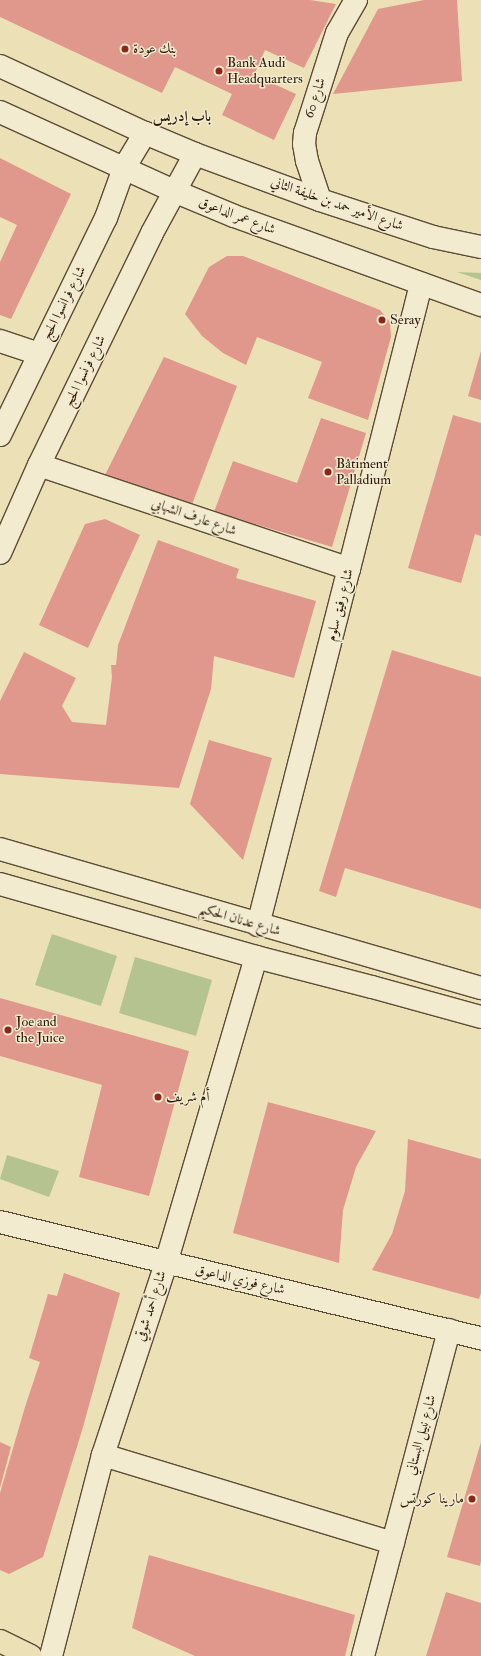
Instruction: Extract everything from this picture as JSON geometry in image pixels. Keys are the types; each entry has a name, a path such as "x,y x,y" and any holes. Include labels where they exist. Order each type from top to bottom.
{"highway":[{"path":"0,1641 31,1656"}],"street":[{"name":"شارع 60","path":"320,200 307,161 304,144 305,133 337,33 356,0"},
{"path":"0,66 144,133 195,154"},
{"name":"شارع عمر الداعوق","path":"0,112 174,191 234,216 481,305"},
{"name":"شارع فرانسوا الحج","path":"0,435 106,218 124,168 144,133"},
{"name":"شارع الأمير حمد بن خليفة الثاني","path":"195,154 320,200 433,236 461,244 481,247"},
{"name":"شارع فرنسوا الحج","path":"0,553 39,465 174,191 195,154"},
{"name":"شارع رفيق سلوم","path":"258,925 350,569 421,284"},
{"path":"0,341 39,354"},
{"name":"شارع عارف الشهابي","path":"39,465 350,569"},
{"name":"شارع عدنان الحكيم","path":"0,850 481,988"},
{"path":"0,884 256,957 372,986 481,1017"},
{"name":"شارع أحمد شوقي","path":"50,1656 103,1455 166,1263 256,957"},
{"name":"شارع فوزي الداعوق","path":"0,1222 481,1338"},
{"name":"شارع نبيل البستاني","path":"363,1656 449,1330"},
{"path":"103,1455 393,1543"}],"green space":[{"path":"457,272 481,273 481,280"},
{"path":"52,934 117,956 101,1006 35,985"},
{"path":"135,957 212,980 196,1036 119,1013"},
{"path":"7,1155 59,1171 49,1197 0,1179"}],"building":[{"name":"Bank Audi Headquarters","path":"0,0 310,0 336,4 304,68 265,50 254,75 296,94 274,140 222,115 232,94 175,67 162,93 0,17"},
{"path":"424,0 457,0 462,81 333,94 378,9"},
{"path":"0,158 71,194 11,319 0,315 0,262 17,225 0,217"},
{"path":"227,256 243,256 380,310 390,322 391,337 368,420 308,398 322,362 257,337 246,365 223,353 202,336 185,314 209,267"},
{"path":"481,351 481,400 468,396"},
{"path":"164,357 237,386 191,507 103,479"},
{"path":"453,415 481,423 481,536 475,534 461,583 408,568"},
{"name":"Bâtiment Palladium","path":"321,418 366,433 332,547 214,512 233,461 297,483"},
{"path":"105,519 140,535 88,648 39,625 85,524"},
{"path":"158,540 239,569 236,578 316,601 294,678 214,656 211,689 179,788 0,774 0,701 24,652 76,678 62,706 72,722 106,725 112,677 111,665 116,665 118,645"},
{"path":"392,650 481,677 481,909 345,868 336,897 319,891"},
{"path":"209,740 272,758 243,860 190,804"},
{"path":"0,998 189,1051 149,1196 79,1177 102,1085 0,1056"},
{"path":"268,1102 376,1131 356,1167 343,1210 339,1263 233,1233"},
{"path":"408,1139 481,1159 481,1293 479,1299 372,1270 392,1234 405,1191"},
{"path":"64,1273 120,1293 83,1427 43,1557 9,1574 0,1570 0,1493 25,1407 40,1362 29,1358 48,1294 57,1296"},
{"path":"0,1442 11,1447 0,1488"},
{"name":"مارينا كورتس","path":"481,1442 481,1561 480,1566 447,1557"},
{"path":"149,1555 355,1615 345,1656 195,1656 132,1628"},
{"path":"446,1592 481,1603 481,1656 426,1656"}],"place":[{"name":"بنك عودة","path":"125,49"},
{"name":"Bank Audi Headquarters","path":"219,71"},
{"name":"Seray","path":"382,320"},
{"name":"Bâtiment Palladium","path":"328,472"},
{"name":"Joe and the Juice","path":"8,1030"},
{"name":"أم شريف","path":"158,1097"},
{"name":"مارينا كورتس","path":"472,1499"}],"district":[{"name":"باب إدريس","path":"182,117"}]}
